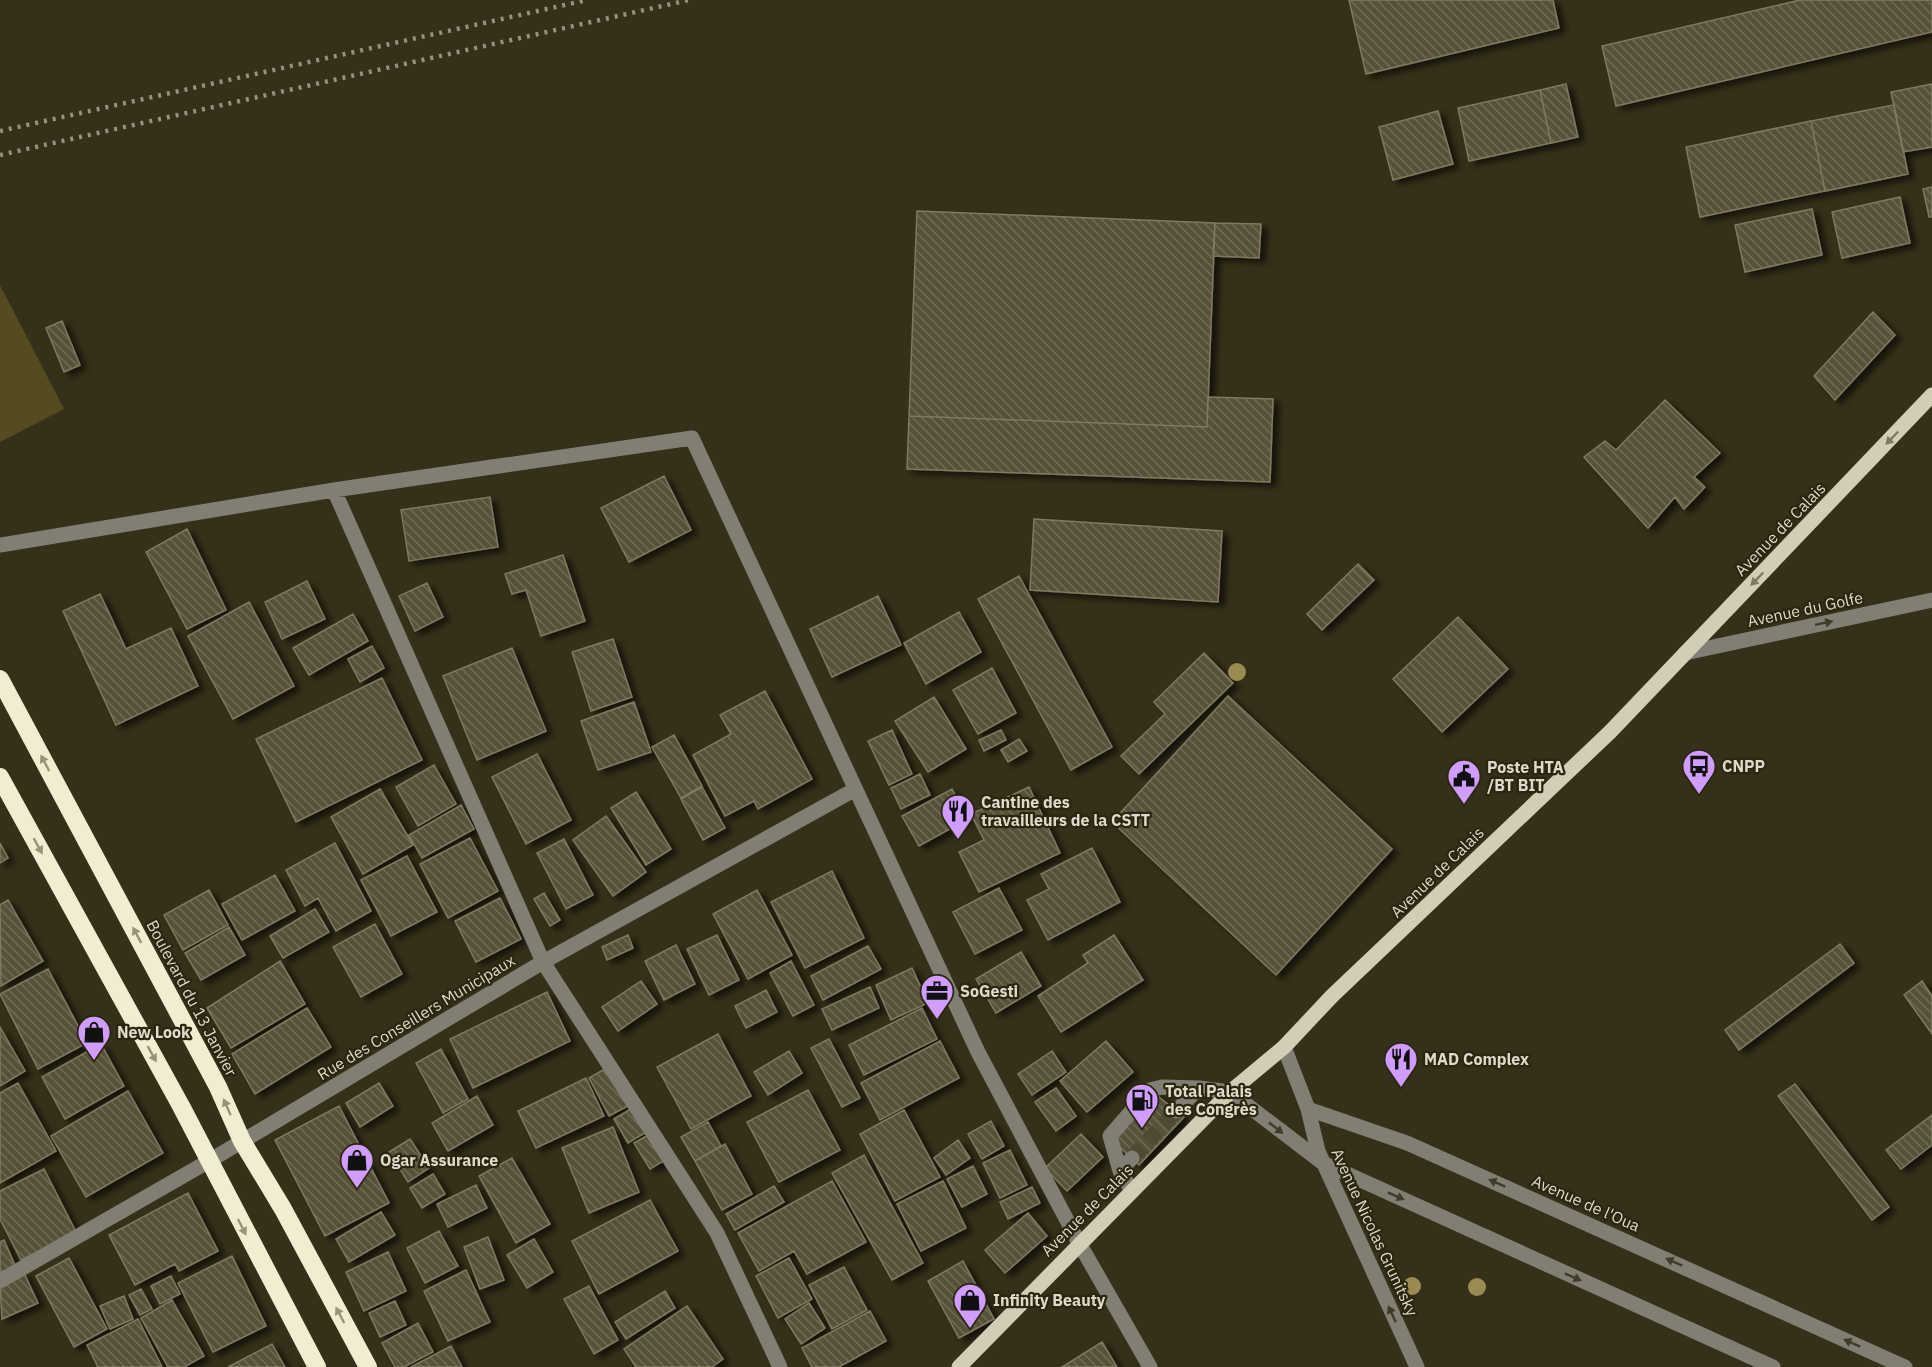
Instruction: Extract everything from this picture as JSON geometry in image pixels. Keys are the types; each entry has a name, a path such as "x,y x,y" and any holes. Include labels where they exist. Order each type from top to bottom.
{"highway":[{"name":"Boulevard du 13 Janvier","path":"0,679 218,1087 242,1141 283,1209 368,1367"},
{"path":"0,777 209,1161 317,1367"}],"main road":[{"name":"Avenue de Calais","path":"959,1367 1230,1092 1284,1047 1332,996 1610,732 1932,395"}],"street":[{"path":"0,545 334,490 692,438 978,1052 1079,1243 1150,1367"},
{"path":"334,490 543,962 717,1233 780,1367"},
{"name":"Avenue du Golfe","path":"1685,653 1932,600"},
{"name":"Rue des Conseillers Municipaux","path":"0,1281 209,1161 543,962 854,790"},
{"path":"1284,1047 1308,1108"},
{"path":"1132,1191 1120,1170 1110,1136 1150,1090 1162,1087 1206,1088 1230,1092 1323,1163 1773,1367"},
{"path":"1176,1110 1206,1088"},
{"name":"Avenue Nicolas Grunitsky","path":"1308,1108 1313,1136 1323,1163 1417,1367"},
{"name":"Avenue de l'Oua","path":"1308,1108 1407,1143 1905,1367"},
{"path":"1120,1170 1132,1158"}],"shaded area":[{"path":"0,285 64,409 0,442"}],"building":[{"path":"1349,0 1553,0 1559,28 1366,74"},
{"path":"1800,0 1932,0 1932,32 1616,106 1602,46"},
{"path":"1566,84 1578,137 1551,143 1540,90"},
{"path":"1932,84 1932,147 1903,152 1891,92"},
{"path":"1540,90 1551,143 1469,161 1458,108"},
{"path":"1894,105 1908,174 1825,191 1811,121"},
{"path":"1438,111 1453,164 1393,180 1379,127"},
{"path":"1811,121 1825,191 1700,217 1686,147"},
{"path":"1932,187 1932,217 1929,217 1923,189"},
{"path":"1900,197 1910,243 1842,258 1832,212"},
{"path":"1812,209 1822,255 1745,272 1735,225"},
{"path":"917,211 1215,223 1207,427 909,416"},
{"path":"1215,223 1261,224 1259,258 1213,256"},
{"path":"1873,312 1895,335 1835,400 1814,376"},
{"path":"62,321 80,365 64,372 46,328"},
{"path":"1208,397 1273,399 1270,482 907,469 909,416 1207,427"},
{"path":"1665,400 1720,453 1694,477 1705,487 1684,509 1675,497 1648,528 1584,457 1605,441 1616,450"},
{"path":"664,476 691,530 629,562 601,508"},
{"path":"490,497 498,547 409,561 401,510"},
{"path":"1034,519 1222,531 1218,602 1030,590"},
{"path":"187,529 226,610 187,629 146,552"},
{"path":"563,555 585,621 541,636 526,590 512,594 505,574"},
{"path":"1358,564 1374,580 1322,630 1307,614"},
{"path":"1019,576 1112,747 1071,770 978,599"},
{"path":"307,581 325,619 282,639 265,602"},
{"path":"427,583 443,617 415,631 399,596"},
{"path":"100,594 126,649 171,628 198,686 116,725 63,611"},
{"path":"878,596 901,645 832,677 810,629"},
{"path":"249,602 294,686 233,719 188,636"},
{"path":"959,612 981,652 926,684 904,643"},
{"path":"353,614 368,641 309,675 293,648"},
{"path":"1458,617 1508,669 1442,732 1393,679"},
{"path":"613,639 632,697 591,711 572,652"},
{"path":"372,646 384,668 360,682 348,659"},
{"path":"512,648 546,731 477,760 443,676"},
{"path":"1204,653 1233,683 1139,774 1121,756 1165,714 1154,702"},
{"path":"992,668 1016,713 978,734 953,690"},
{"path":"382,678 422,760 296,822 256,739"},
{"path":"765,691 812,779 758,809 754,801 725,816 693,755 731,734 720,715"},
{"path":"1228,696 1392,849 1276,975 1112,822"},
{"path":"934,697 966,749 928,772 895,721"},
{"path":"634,702 651,752 598,770 581,721"},
{"path":"892,730 912,774 889,785 868,741"},
{"path":"1001,730 1006,740 984,751 979,740"},
{"path":"674,735 702,786 681,798 652,747"},
{"path":"1019,739 1027,751 1008,762 1001,750"},
{"path":"537,754 571,820 526,844 492,777"},
{"path":"434,765 456,804 418,826 396,787"},
{"path":"920,774 930,795 901,809 891,788"},
{"path":"702,787 725,828 703,840 681,799"},
{"path":"1029,787 1060,853 979,892 959,852 984,840 971,814"},
{"path":"380,789 413,845 363,874 331,817"},
{"path":"952,789 968,819 919,846 902,816"},
{"path":"636,792 671,849 646,865 611,808"},
{"path":"461,805 474,829 422,858 409,835"},
{"path":"606,816 646,872 613,896 573,840"},
{"path":"470,838 498,891 448,918 420,864"},
{"path":"564,839 593,895 566,909 537,853"},
{"path":"0,843 8,858 0,863"},
{"path":"335,843 371,911 336,931 318,898 305,906 286,870"},
{"path":"1092,848 1120,902 1048,940 1027,900 1049,889 1041,874"},
{"path":"407,856 437,912 391,936 361,880"},
{"path":"832,871 864,938 805,968 771,902"},
{"path":"275,875 295,911 242,940 222,904"},
{"path":"999,888 1022,930 975,954 953,912"},
{"path":"209,890 228,925 183,950 164,915"},
{"path":"757,890 792,955 748,979 713,914"},
{"path":"544,893 560,920 550,926 534,899"},
{"path":"500,898 521,939 476,962 455,921"},
{"path":"8,900 43,961 1,986 0,905"},
{"path":"315,909 329,932 283,958 270,936"},
{"path":"375,924 402,974 361,997 333,947"},
{"path":"229,927 245,955 201,980 185,953"},
{"path":"628,935 633,948 607,960 602,947"},
{"path":"717,935 739,980 709,995 687,949"},
{"path":"1114,935 1143,980 1061,1032 1038,996 1088,963 1083,955"},
{"path":"1840,944 1854,963 1739,1050 1725,1030"},
{"path":"676,945 695,984 664,1000 645,961"},
{"path":"868,946 881,969 823,1000 811,976"},
{"path":"1021,952 1041,986 996,1013 976,979"},
{"path":"280,961 305,1004 231,1048 207,1008"},
{"path":"791,961 814,1005 793,1016 770,973"},
{"path":"912,968 928,1003 891,1020 876,985"},
{"path":"48,969 87,1043 38,1069 0,994"},
{"path":"641,981 657,1004 618,1031 602,1007"},
{"path":"1922,981 1932,996 1932,1034 1904,995"},
{"path":"870,987 879,1008 832,1030 822,1009"},
{"path":"766,990 777,1012 746,1028 735,1006"},
{"path":"547,992 570,1041 473,1088 450,1039"},
{"path":"307,1008 331,1047 255,1094 232,1054"},
{"path":"922,1008 937,1039 864,1075 849,1045"},
{"path":"0,1027 25,1071 0,1086"},
{"path":"718,1034 751,1096 691,1129 657,1067"},
{"path":"829,1039 860,1098 842,1107 811,1048"},
{"path":"940,1041 959,1078 880,1120 861,1083"},
{"path":"1106,1041 1133,1072 1087,1112 1060,1081"},
{"path":"101,1044 124,1086 65,1119 42,1077"},
{"path":"441,1049 468,1099 443,1113 416,1063"},
{"path":"789,1051 802,1073 768,1095 754,1072"},
{"path":"1052,1051 1066,1072 1032,1095 1018,1074"},
{"path":"608,1067 628,1106 609,1116 589,1078"},
{"path":"586,1078 604,1116 536,1148 518,1111"},
{"path":"18,1083 56,1151 0,1183 0,1093"},
{"path":"379,1083 393,1106 360,1127 346,1103"},
{"path":"1795,1084 1889,1207 1872,1220 1778,1096"},
{"path":"1056,1088 1076,1116 1056,1131 1035,1102"},
{"path":"808,1090 840,1150 779,1182 747,1122"},
{"path":"128,1091 163,1153 86,1197 51,1136"},
{"path":"1154,1093 1184,1117 1139,1165 1113,1141"},
{"path":"477,1096 493,1125 448,1151 432,1123"},
{"path":"339,1106 389,1203 325,1236 275,1140"},
{"path":"634,1107 648,1131 628,1143 614,1119"},
{"path":"904,1110 940,1177 895,1201 860,1134"},
{"path":"1932,1115 1932,1145 1901,1169 1886,1150"},
{"path":"991,1121 1004,1146 982,1159 968,1134"},
{"path":"708,1122 721,1146 695,1161 681,1137"},
{"path":"613,1127 639,1192 589,1213 562,1148"},
{"path":"650,1134 665,1160 650,1169 634,1143"},
{"path":"1081,1134 1103,1157 1067,1191 1045,1168"},
{"path":"410,1139 429,1168 408,1182 389,1152"},
{"path":"958,1140 970,1158 946,1175 934,1158"},
{"path":"725,1144 752,1194 722,1210 695,1161"},
{"path":"1010,1150 1027,1185 1000,1198 983,1163"},
{"path":"864,1155 923,1263 892,1280 832,1173"},
{"path":"512,1158 550,1224 516,1243 479,1176"},
{"path":"973,1166 987,1194 962,1207 947,1179"},
{"path":"44,1169 76,1232 21,1260 0,1219 0,1191"},
{"path":"433,1174 445,1194 422,1208 410,1188"},
{"path":"832,1181 866,1242 807,1274 794,1251 759,1271 738,1233"},
{"path":"943,1181 966,1228 921,1251 897,1204"},
{"path":"476,1185 487,1208 448,1227 437,1204"},
{"path":"774,1186 784,1202 735,1230 726,1214"},
{"path":"1032,1187 1040,1203 1008,1219 1000,1202"},
{"path":"188,1193 218,1251 179,1271 175,1264 135,1285 109,1235"},
{"path":"650,1200 678,1251 599,1294 572,1241"},
{"path":"381,1212 395,1235 349,1262 336,1239"},
{"path":"1028,1213 1047,1236 1005,1273 985,1250"},
{"path":"439,1231 458,1266 425,1283 407,1248"},
{"path":"488,1237 504,1280 480,1289 464,1247"},
{"path":"534,1239 553,1272 527,1288 507,1255"},
{"path":"4,1240 17,1270 0,1278 0,1242"},
{"path":"388,1252 406,1291 364,1311 346,1272"},
{"path":"232,1256 266,1326 213,1352 178,1283"},
{"path":"69,1258 107,1329 74,1347 36,1276"},
{"path":"789,1258 812,1299 778,1318 756,1276"},
{"path":"963,1261 994,1319 959,1338 928,1281"},
{"path":"844,1267 867,1310 832,1329 809,1285"},
{"path":"466,1270 490,1322 448,1341 424,1291"},
{"path":"24,1273 38,1303 2,1319 0,1284"},
{"path":"171,1276 180,1294 160,1304 151,1286"},
{"path":"589,1286 618,1340 594,1354 564,1299"},
{"path":"141,1289 152,1309 140,1315 129,1295"},
{"path":"665,1291 675,1308 626,1339 615,1322"},
{"path":"124,1296 133,1319 110,1329 100,1306"},
{"path":"172,1300 204,1356 184,1367 168,1367 141,1318"},
{"path":"395,1301 406,1325 380,1337 369,1313"},
{"path":"809,1303 825,1328 801,1344 785,1319"},
{"path":"687,1306 723,1359 712,1367 636,1367 624,1349"},
{"path":"870,1311 886,1341 839,1367 812,1367 802,1348"},
{"path":"138,1319 162,1367 98,1367 87,1345"},
{"path":"418,1323 433,1352 404,1367 395,1367 382,1343"},
{"path":"1102,1342 1117,1367 1062,1367"},
{"path":"272,1344 285,1367 228,1367"},
{"path":"451,1346 462,1367 411,1367"}],"tunnel":[{"path":"1132,1158 1176,1111"}],"railway":[{"path":"0,131 587,0"},
{"path":"0,155 689,0"}],"place":[{"name":"CNPP","path":"1699,795"},
{"name":"Poste HTA /BT BIT","path":"1464,805"},
{"name":"Cantine des travailleurs de la CSTT","path":"958,840"},
{"name":"SoGesti","path":"937,1020"},
{"name":"New Look","path":"94,1061"},
{"name":"MAD Complex","path":"1401,1088"},
{"name":"Total Palais des Congrès","path":"1142,1129"},
{"name":"Ogar Assurance","path":"357,1189"},
{"name":"Infinity Beauty","path":"970,1329"}]}
